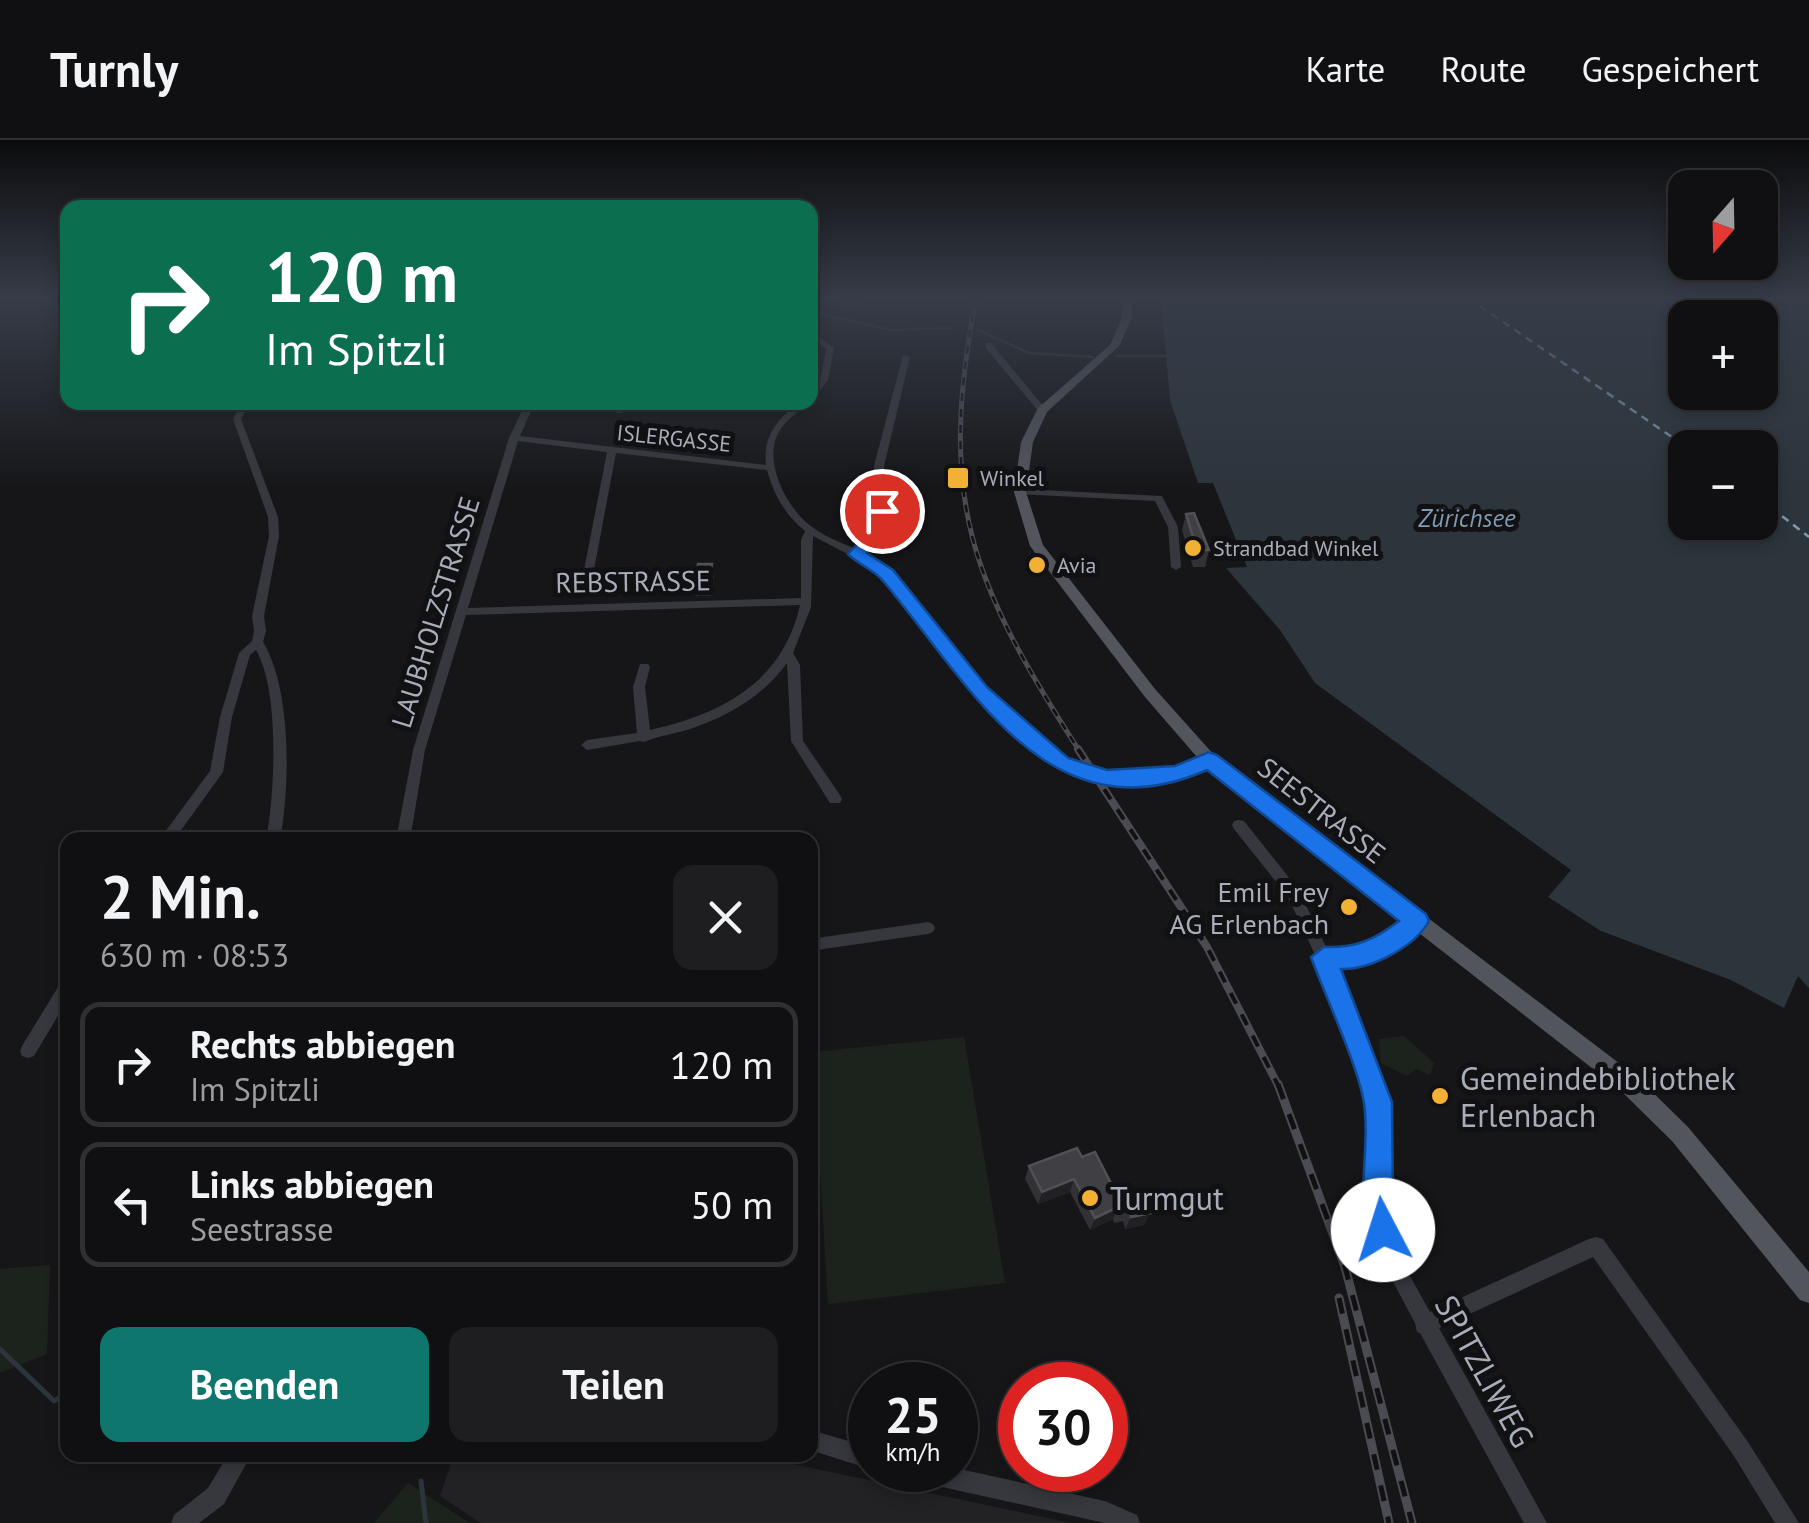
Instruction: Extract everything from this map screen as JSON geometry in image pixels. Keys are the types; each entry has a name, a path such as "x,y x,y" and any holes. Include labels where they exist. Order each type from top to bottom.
{"main road":[{"name":"SEESTRASSE","path":"1095,363 1042,410 1027,442 1020,492 1036,546 1150,692 1209,760 1583,1044 1654,1108 1779,1249 1809,1291"}],"street":[{"path":"818,387 824,380 827,363"},
{"path":"857,554 881,528 879,466 905,363"},
{"path":"1003,363 1042,410"},
{"path":"171,832 216,772 226,717 245,653 256,642 259,603 274,536 272,516 237,419 242,410"},
{"name":"LAUBHOLZSTRASSE","path":"405,832 419,750 514,438 527,410"},
{"path":"797,410 774,432 771,468 787,508 810,531 887,574 980,692 1060,764 1084,774 1146,778 1178,774 1209,760"},
{"name":"ISLERGASSE","path":"514,438 771,468"},
{"path":"589,570 611,452"},
{"path":"1020,492 1159,498 1173,527 1176,567"},
{"path":"587,745 681,731 728,710 788,656 806,601 806,540 810,531"},
{"name":"REBSTRASSE","path":"462,612 806,601"},
{"path":"256,642 264,648 270,672 281,799 275,832"},
{"path":"788,656 794,665 797,741 835,799"},
{"path":"644,668 640,687 644,738"},
{"name":"SPITZLIWEG","path":"1239,825 1293,893 1324,957 1378,1102 1378,1202 1391,1261 1536,1523"},
{"path":"1324,957 1351,958 1368,952 1386,945 1417,921"},
{"path":"818,945 928,928"},
{"path":"28,1051 60,997"},
{"path":"1424,1325 1596,1246 1788,1523"},
{"path":"818,1442 848,1451"},
{"path":"182,1523 216,1496 236,1462"},
{"path":"978,1484 1106,1512 1128,1523"}],"shaded area":[{"path":"1404,1036 1434,1063 1430,1075 1416,1069 1407,1076 1381,1063 1379,1039"},
{"path":"964,1037 1005,1283 828,1304 818,1136 818,1052"},
{"path":"50,1265 47,1354 0,1373 0,1269"},
{"path":"452,1462 783,1462 848,1476 848,1492 925,1492 1071,1523 481,1523 440,1496"},
{"path":"408,1483 470,1523 374,1523"}],"water":[{"name":"Zürichsee","path":"1167,363 1668,363 1668,410 1778,410 1778,363 1809,363 1809,988 1798,976 1784,1008 1731,980 1601,931 1548,897 1571,870 1315,683 1280,630 1226,568 1247,567 1213,483 1198,483 1170,400"}],"building":[{"path":"1194,513 1209,550 1197,550 1186,514"},
{"path":"698,564 712,564 708,585 694,585"},
{"path":"1077,1148 1082,1157 1095,1152 1118,1197 1145,1193 1151,1213 1131,1217 1129,1209 1120,1211 1118,1207 1095,1218 1074,1179 1042,1192 1029,1166"}],"waterway":[{"path":"0,1349 54,1401 60,1398"},
{"path":"421,1481 426,1523"}],"ferry route":[{"path":"1563,363 1668,434"},
{"path":"1778,513 1809,537"}],"railway":[{"path":"966,363 960,431 963,486 972,538 1012,638 1080,752"},
{"path":"1078,749 1207,947 1279,1087"},
{"path":"1278,1084 1345,1267 1412,1523"},
{"path":"1339,1298 1389,1523"}],"place":[{"name":"Winkel","path":"958,478"},
{"name":"Strandbad Winkel","path":"1193,548"},
{"name":"Avia","path":"1037,565"},
{"name":"Emil Frey AG Erlenbach","path":"1349,907"},
{"name":"Gemeindebibliothek Erlenbach","path":"1440,1096"},
{"name":"Turmgut","path":"1090,1198"}],"route":[{"path":"882,511 881,528 869,546 857,554 887,574 980,692 1025,737 1060,764 1084,774 1118,779 1178,774 1209,760 1417,921 1386,945 1351,958 1324,957 1378,1102 1378,1202 1383,1230"}]}
